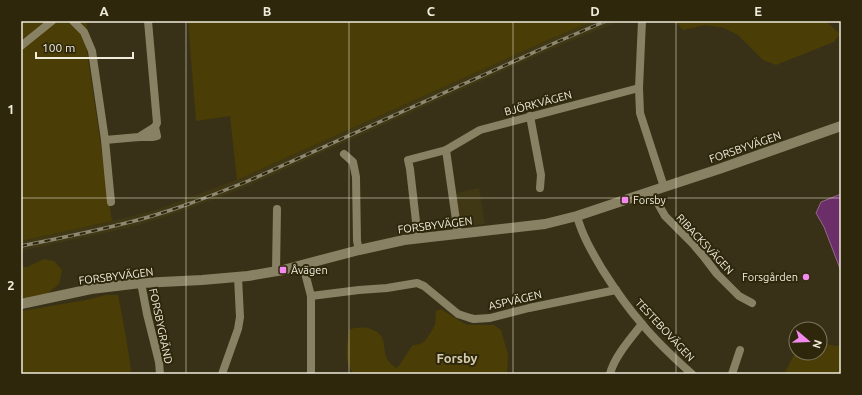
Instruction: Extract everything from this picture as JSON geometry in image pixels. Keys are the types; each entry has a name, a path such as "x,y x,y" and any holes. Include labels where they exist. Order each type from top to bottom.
{"street":[{"path":"21,46 52,21"},
{"path":"72,21 84,32 92,51 105,140 111,202"},
{"path":"105,140 157,136 155,127 157,122 148,21"},
{"path":"642,21 640,35 640,113 664,187"},
{"name":"BJÖRKVÄGEN","path":"418,239 408,160 446,150 480,130 639,88"},
{"path":"530,116 541,175 540,188"},
{"name":"FORSBYVÄGEN","path":"21,304 91,289 141,283 238,277 304,265 359,250 404,240 545,224 577,216 719,169 841,126"},
{"path":"446,150 458,234"},
{"path":"344,154 353,162 356,177 357,241 359,250"},
{"name":"RIBACKSVÄGEN","path":"651,191 665,216 693,244 717,274 739,296 752,303"},
{"path":"276,271 277,209"},
{"name":"TESTEBOVÄGEN","path":"577,216 590,249 616,290 642,324 673,357 692,374"},
{"path":"304,265 310,296 311,374"},
{"path":"222,374 238,329 240,317 238,277"},
{"name":"FORSBYGRÄND","path":"141,283 160,362 160,374"},
{"name":"ASPVÄGEN","path":"310,296 387,288 417,283 424,286 458,314 474,319 490,318 529,308 616,290"},
{"path":"610,374 612,367 630,338 642,324"},
{"path":"732,374 740,350"}],"shaded area":[{"path":"21,21 87,21 86,45 112,221 21,241"},
{"path":"188,21 593,21 237,180 230,116 196,121"},
{"path":"593,21 620,21 561,45 218,198 162,218 128,228 21,251 21,241 159,209 246,176"},
{"path":"826,21 840,34 834,42 776,65 763,60 738,35 724,28 706,25 683,30 675,22"},
{"path":"479,188 485,224 460,227 456,193"},
{"path":"841,194 841,271 824,227 816,213 821,202"},
{"path":"44,259 54,261 62,270 59,284 47,294 21,300 21,267 27,267"},
{"path":"106,295 118,295 126,337 131,370 130,374 21,374 21,311 86,300"},
{"path":"441,309 467,325 494,325 501,330 508,355 507,374 354,374 348,364 347,359 349,330 365,328 371,329 378,333 384,342 387,358 397,368 413,345 420,344 425,341 435,325 436,311"},
{"path":"828,344 835,346 841,345 841,374 784,374 791,361 828,361"}],"railway":[{"path":"21,246 142,219 173,210 218,193 606,21"}],"place":[{"name":"Forsby","path":"625,200"},
{"name":"Åvägen","path":"283,270"},
{"name":"Forsgården","path":"806,277"}],"district":[{"name":"Forsby","path":"457,358"}]}
